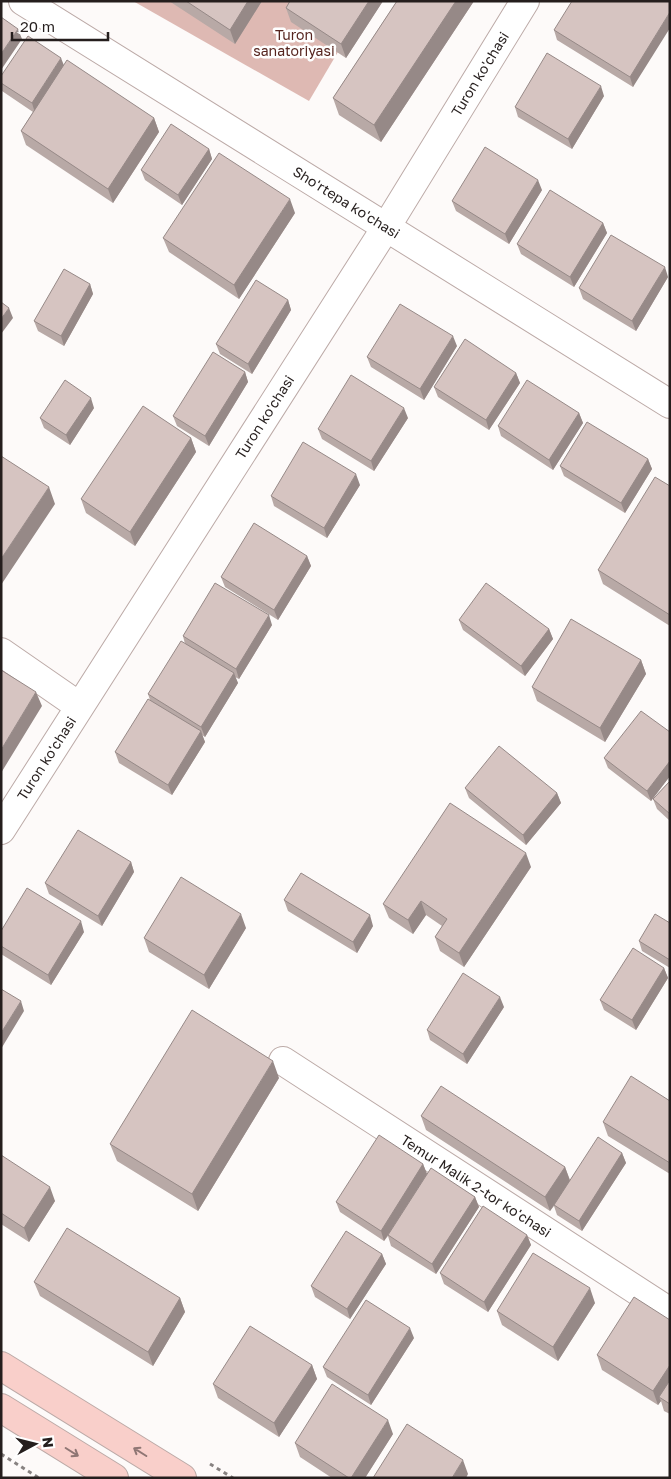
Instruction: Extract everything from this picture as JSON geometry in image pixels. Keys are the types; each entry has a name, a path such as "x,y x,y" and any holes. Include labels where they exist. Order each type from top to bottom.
{"main road":[{"path":"1,1366 182,1478"},
{"path":"1,1408 114,1478"}],"street":[{"name":"Sho'rtepa ko'chasi","path":"22,1 670,404"},
{"name":"Turon ko'chasi","path":"1,830 386,229 525,1"},
{"path":"1,652 79,706"},
{"name":"Temur Malik 2-tor ko'chasi","path":"283,1060 670,1312"}],"path":[{"path":"1,1454 39,1478"}],"green space":[{"name":"Turon sanatoriyasi","path":"133,1 368,1 309,101"}],"building":[{"path":"186,1 248,1 230,30"},
{"path":"290,1 369,1 341,44 286,8"},
{"path":"397,1 456,1 374,125 333,98"},
{"path":"572,1 670,1 670,12 630,77 554,30"},
{"path":"1,17 18,29 1,54"},
{"path":"28,36 61,58 32,103 1,83 1,76"},
{"path":"547,53 601,86 568,139 515,107"},
{"path":"67,60 154,118 108,189 21,131"},
{"path":"171,124 209,149 178,195 141,170"},
{"path":"485,147 538,180 505,234 452,201"},
{"path":"219,153 290,199 234,285 163,238"},
{"path":"550,190 603,223 570,277 517,244"},
{"path":"611,235 665,267 632,321 579,288"},
{"path":"64,269 90,284 61,336 34,321"},
{"path":"256,280 288,300 248,364 216,344"},
{"path":"1,302 9,308 1,319"},
{"path":"400,304 453,336 420,389 367,357"},
{"path":"465,339 516,373 486,420 434,387"},
{"path":"213,352 245,372 205,436 173,416"},
{"path":"351,375 404,408 371,461 318,429"},
{"path":"65,380 91,398 66,435 40,418"},
{"path":"527,380 579,413 549,460 498,426"},
{"path":"143,406 191,438 130,532 81,499"},
{"path":"587,422 648,459 621,503 560,466"},
{"path":"303,442 356,474 324,528 271,496"},
{"path":"1,456 49,487 1,559"},
{"path":"655,477 670,486 670,615 598,570"},
{"path":"254,523 307,556 274,610 221,577"},
{"path":"215,583 269,615 236,669 183,636"},
{"path":"486,583 549,629 521,666 459,620"},
{"path":"571,619 641,660 600,728 532,687"},
{"path":"181,641 234,673 201,727 148,694"},
{"path":"1,670 36,692 1,750"},
{"path":"148,699 201,731 168,785 115,752"},
{"path":"641,711 670,732 670,761 647,791 604,758"},
{"path":"499,746 557,793 523,835 465,788"},
{"path":"670,781 670,814 653,799"},
{"path":"450,803 526,853 459,953 435,937 447,919 421,901 408,920 383,904"},
{"path":"78,830 131,862 98,916 45,883"},
{"path":"301,873 370,915 353,942 284,900"},
{"path":"181,877 241,914 204,975 144,938"},
{"path":"27,888 81,921 48,975 1,946 1,931"},
{"path":"655,914 670,923 670,960 639,941"},
{"path":"633,948 664,968 632,1020 600,1000"},
{"path":"463,973 500,997 463,1054 427,1030"},
{"path":"1,989 21,1001 1,1033"},
{"path":"192,1010 273,1061 192,1194 110,1144"},
{"path":"631,1076 670,1101 670,1163 603,1122"},
{"path":"441,1086 565,1167 545,1197 421,1116"},
{"path":"379,1135 423,1164 381,1231 336,1202"},
{"path":"598,1137 622,1153 579,1221 554,1205"},
{"path":"1,1155 50,1187 24,1228 1,1213"},
{"path":"431,1168 475,1197 432,1264 388,1235"},
{"path":"483,1206 527,1235 484,1302 440,1273"},
{"path":"67,1228 180,1298 148,1352 34,1282"},
{"path":"346,1231 382,1254 347,1309 311,1286"},
{"path":"533,1253 590,1288 553,1347 497,1311"},
{"path":"634,1297 670,1320 670,1365 653,1391 597,1355"},
{"path":"366,1300 410,1328 368,1395 323,1367"},
{"path":"250,1326 312,1365 274,1423 213,1384"},
{"path":"670,1380 670,1404 659,1397"},
{"path":"332,1384 388,1420 351,1478 295,1443"},
{"path":"407,1424 463,1460 452,1478 373,1478"}]}
